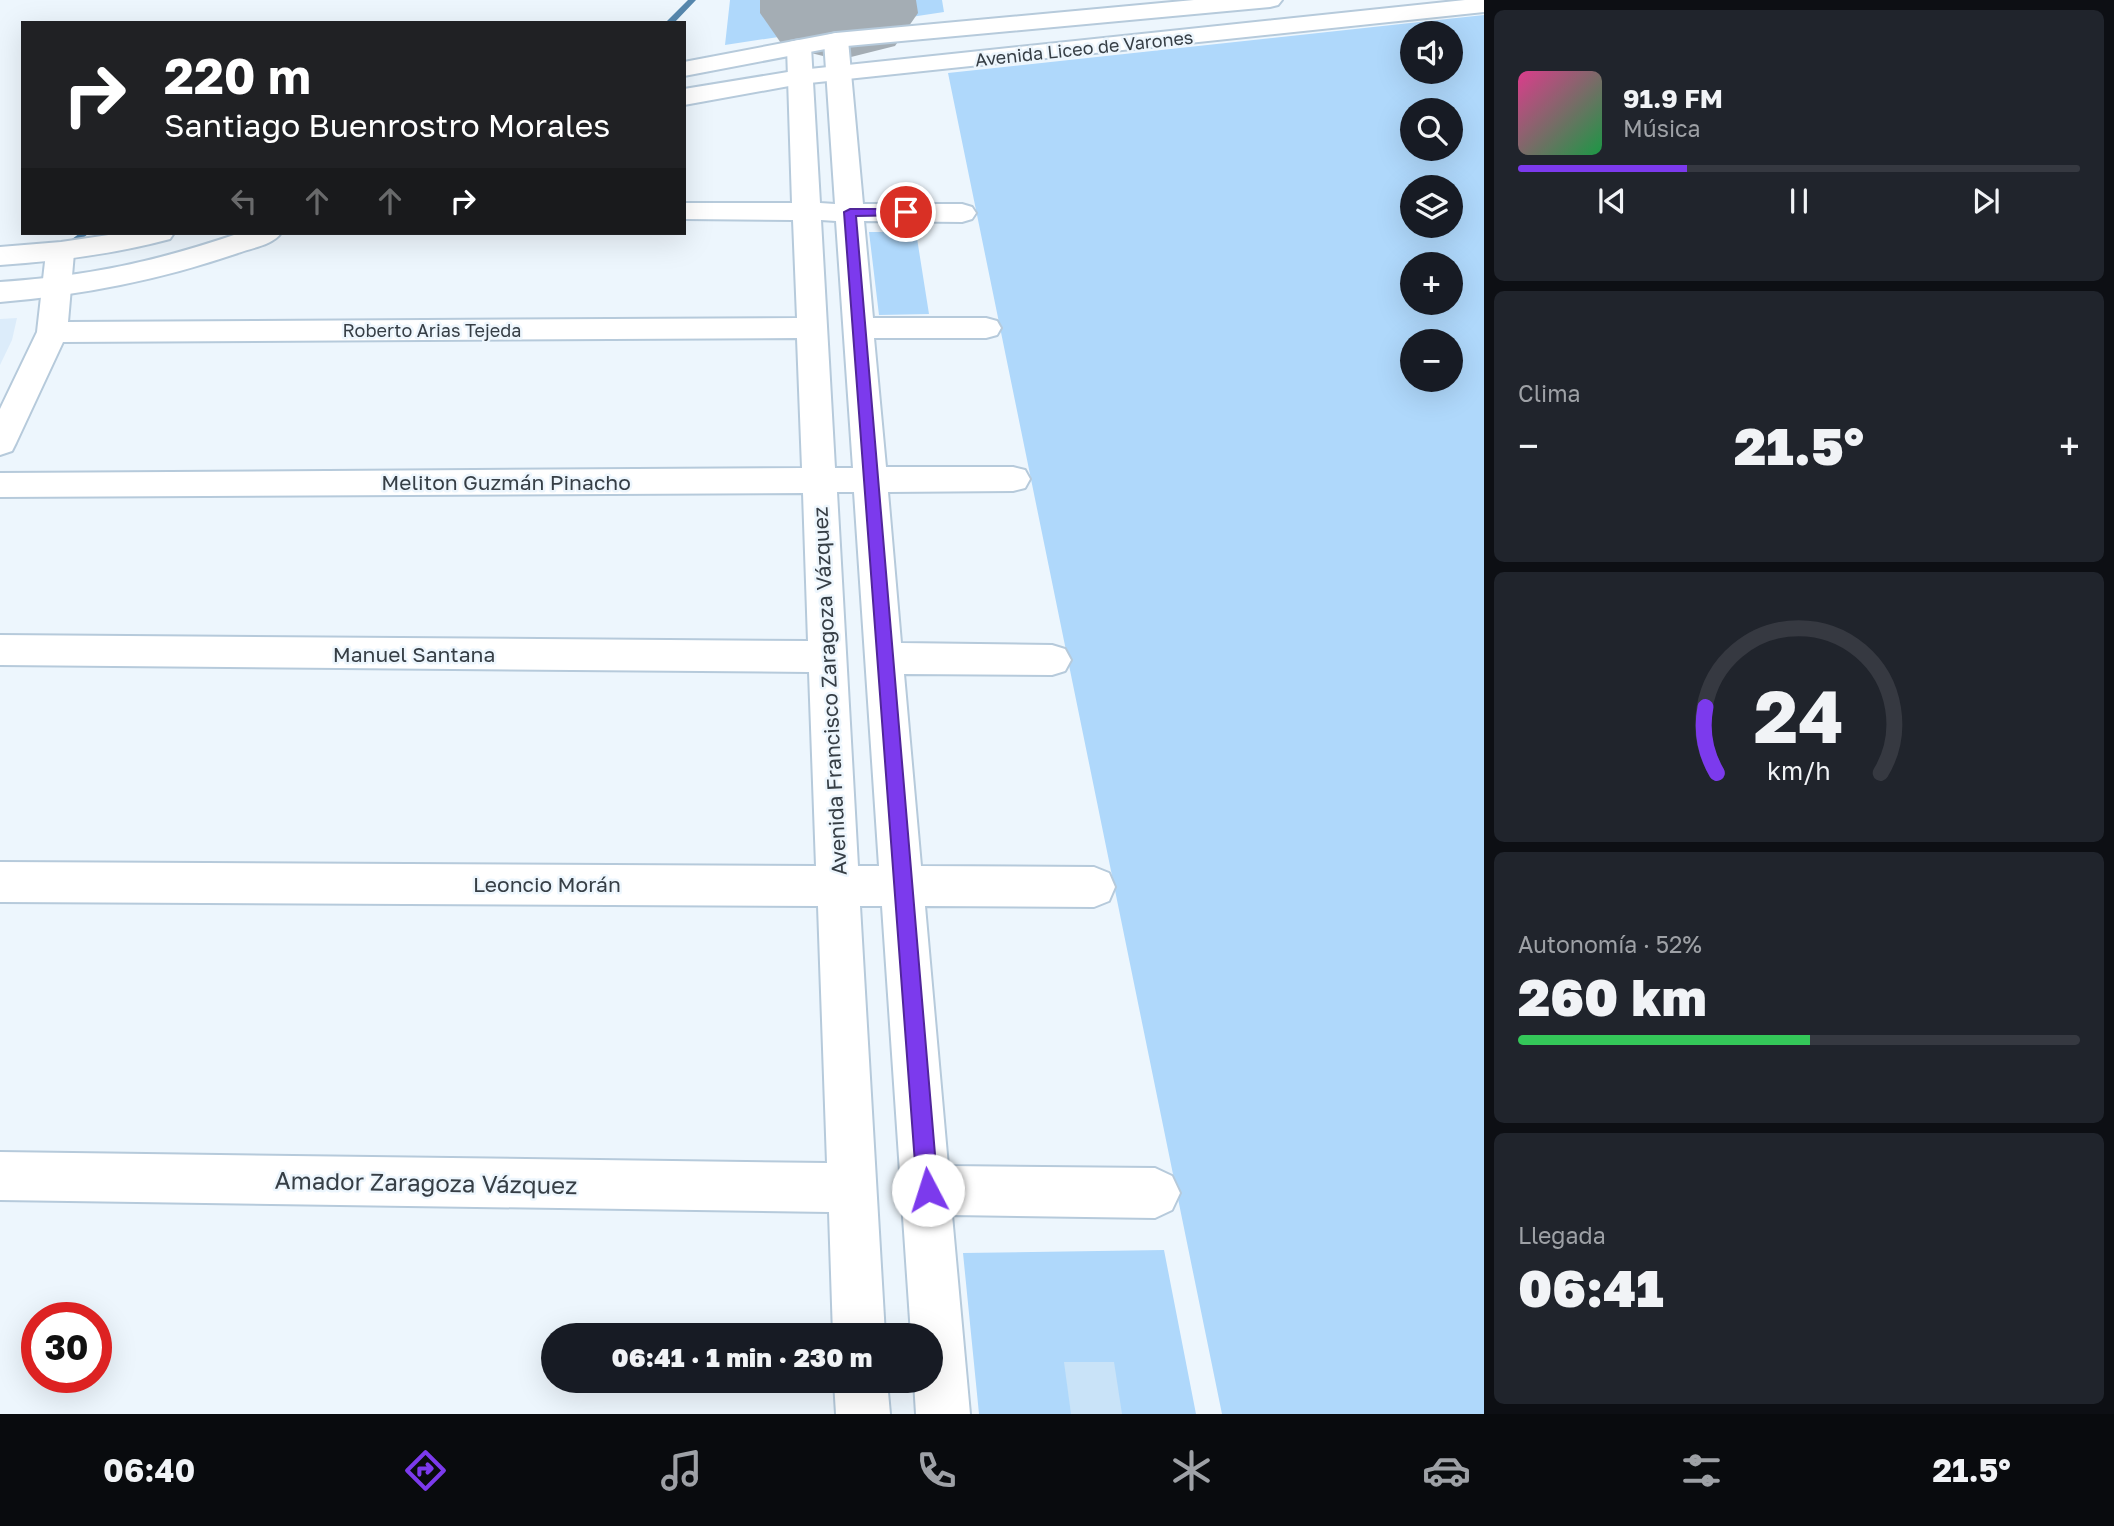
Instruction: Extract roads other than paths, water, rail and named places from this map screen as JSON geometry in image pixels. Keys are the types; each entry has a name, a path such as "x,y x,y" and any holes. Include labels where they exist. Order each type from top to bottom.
{"street":[{"name":"Avenida Liceo de Varones","path":"686,68 799,62 1270,0"},
{"path":"1293,0 1311,25"},
{"name":"Avenida Liceo de Varones","path":"686,96 799,62 838,57 1311,25 1484,5"},
{"path":"838,57 928,1190 943,1414"},
{"name":"Avenida Francisco Zaragoza Vázquez","path":"799,62 858,1323"},
{"path":"686,211 962,213"},
{"path":"0,256 60,253 152,235"},
{"path":"0,292 56,289 119,278 213,252 261,235"},
{"path":"0,443 52,332 60,253"},
{"name":"Roberto Arias Tejeda","path":"52,332 812,328"},
{"path":"859,328 986,328"},
{"name":"Meliton Guzmán Pinacho","path":"0,485 1013,479"},
{"name":"Manuel Santana","path":"0,650 827,657"},
{"path":"885,658 1052,660"},
{"name":"Leoncio Morán","path":"0,882 1094,887"},
{"name":"Amador Zaragoza Vázquez","path":"0,1176 852,1188"},
{"path":"928,1190 1155,1193"},
{"path":"862,1393 863,1414"}],"waterway":[{"path":"671,21 692,0"},
{"path":"66,248 82,235"}]}
